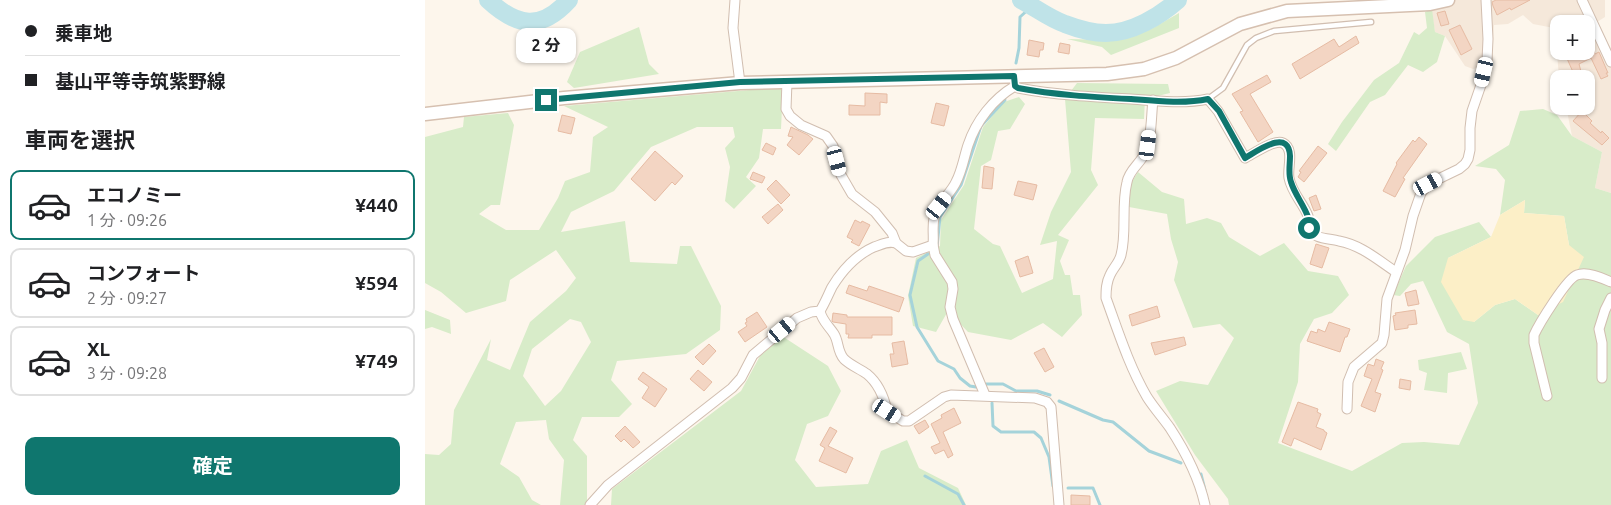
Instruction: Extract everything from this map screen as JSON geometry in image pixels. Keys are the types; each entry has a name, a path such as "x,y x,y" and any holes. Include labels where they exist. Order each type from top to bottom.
{"main road":[{"path":"425,114 573,97 740,82 1015,81 1107,74 1144,69 1176,58 1240,24 1287,11 1430,4 1448,0"}],"street":[{"path":"735,0 733,28 740,82"},
{"path":"1347,409 1348,382 1354,367 1382,343 1387,299 1410,235 1413,216 1421,193 1428,184 1459,169 1468,159 1472,111 1487,61 1486,0"},
{"path":"1582,0 1611,62"},
{"path":"985,395 953,319 950,307 952,282 935,255 933,245 934,218 939,206 957,182 976,127 987,110 1015,81 1029,90 1071,95 1153,100 1198,101 1208,99 1219,111 1245,158 1275,142 1281,142 1286,145 1290,152 1289,177 1308,217 1309,228 1316,236 1352,245 1367,252 1396,272"},
{"path":"787,82 786,109 790,116 801,125 826,136 833,146 841,175 851,194 875,212 906,251 913,252 933,245"},
{"path":"1153,100 1148,145 1145,154 1127,180 1123,247 1120,258 1109,276 1106,286 1106,298 1132,369 1147,398 1170,429 1186,458 1197,480 1205,505"},
{"path":"897,242 889,241 865,251 854,259 842,272 831,288 820,311 821,317 835,334 838,350 844,359 868,375 877,385 884,398 887,411 903,420 909,421 944,397 951,395 1035,398 1047,402 1051,407 1059,505"},
{"path":"1547,396 1533,343 1534,336 1569,280 1577,274 1608,281"},
{"path":"1602,378 1602,343 1599,329 1611,298"},
{"path":"590,505 608,485 732,388 741,378 753,355 797,318 811,312 820,311"}],"lane":[{"path":"1208,99 1223,88 1247,46 1255,38 1275,31 1371,22"}],"shaded area":[{"path":"1408,0 1605,0 1605,17 1597,22 1611,55 1611,193 1595,188 1602,152 1572,136 1568,115 1595,115 1595,70 1558,70 1558,60 1595,60 1595,15 1550,15 1550,27 1533,24 1523,15 1508,24 1494,25 1492,64 1473,69 1465,66 1445,36 1435,32 1431,9"}],"green space":[{"path":"1432,9 1435,32 1445,36 1437,62 1423,72 1408,65 1385,95 1370,102 1336,151 1328,144 1342,122 1374,80 1399,63 1414,32 1419,35 1427,28 1425,12"},
{"path":"1179,13 1179,28 1111,55 1102,47 1067,39 1116,40 1153,28"},
{"path":"639,27 649,64 659,74 574,88 567,82 580,52"},
{"path":"1077,83 1168,84 1170,93 1145,99 1144,119 1095,118 1091,170 1098,185 1058,235 1069,240 1060,261 1065,275 1070,275 1073,295 1080,295 1082,315 1062,337 1043,323 1011,340 968,332 948,311 936,332 913,326 908,296 916,258 940,246 941,220 964,185 983,127 1004,102 1019,97 1025,104 1010,129 998,131 991,160 981,166 974,229 993,244 1000,246 1022,293 1053,279 1057,241 1040,245 1051,212 1071,172 1065,99"},
{"path":"783,87 781,129 763,129 759,158 746,177 756,186 734,209 725,201 730,167 725,148 735,137 733,127 697,127 651,147 614,191 571,212 561,232 625,221 630,262 677,264 680,246 691,246 721,306 720,330 686,354 617,361 611,380 632,404 619,417 582,417 573,440 587,456 587,505 560,505 564,460 549,439 546,420 516,422 500,464 519,477 532,500 541,505 425,505 425,454 439,455 451,444 454,410 491,339 487,360 510,370 530,322 566,291 576,278 556,250 510,280 506,301 466,313 441,292 425,283 425,137 463,127 464,117 508,113 514,125 500,205 491,205 479,214 506,230 539,230 558,198 565,181 590,172 593,137 608,127 564,106","holes":["570,319 581,322 591,342 561,391 545,406 523,376 532,349"]},
{"path":"1543,109 1550,112 1550,115 1557,115 1572,136 1602,152 1595,188 1611,193 1611,505 1229,505 1228,499 1195,455 1156,391 1180,381 1208,385 1234,338 1220,324 1193,328 1174,280 1178,262 1171,239 1167,214 1129,207 1129,186 1138,172 1162,192 1184,199 1186,224 1207,218 1221,223 1229,237 1260,256 1284,243 1308,271 1338,276 1349,295 1332,313 1314,319 1300,344 1298,382 1278,443 1352,471 1402,443 1424,442 1459,445 1478,403 1469,344 1447,332 1423,281 1411,284 1400,296 1393,295 1406,266 1435,237 1479,222 1491,237 1448,258 1474,322 1495,305 1515,299 1538,315 1569,245 1564,216 1524,213 1525,200 1500,215 1505,180 1496,169 1475,166 1509,145 1520,111"},
{"path":"425,310 450,320 451,334 432,327 425,329"},
{"path":"782,336 828,366 841,391 828,416 807,424 795,460 816,487 868,484 881,451 907,440 919,468 958,488 966,505 611,505 612,489 741,391 760,356"},
{"path":"1461,352 1467,369 1448,373 1447,393 1424,390 1427,373 1419,370 1418,360"}],"sand":[{"path":"1525,200 1524,213 1564,216 1569,245 1584,257 1563,302 1538,315 1515,299 1495,305 1474,322 1463,320 1441,282 1448,258 1491,237 1500,215"}],"building":[{"path":"1496,0 1530,0 1497,15 1492,2"},
{"path":"1445,11 1449,24 1441,26 1437,13"},
{"path":"1460,25 1472,49 1461,55 1449,30"},
{"path":"1356,36 1359,43 1300,79 1292,64 1334,39 1339,47"},
{"path":"1029,40 1044,43 1039,57 1027,55"},
{"path":"1060,43 1070,45 1069,54 1058,52"},
{"path":"1599,52 1608,73 1606,73 1608,76 1601,79 1592,60 1595,60 1595,54"},
{"path":"1568,60 1587,60 1579,64 1581,70 1572,70"},
{"path":"1267,75 1271,82 1250,94 1273,132 1258,142 1240,112 1243,111 1232,94"},
{"path":"865,93 887,94 887,103 880,102 880,115 849,115 849,105 865,106"},
{"path":"936,103 949,106 944,126 931,123"},
{"path":"562,115 575,118 571,134 558,131"},
{"path":"1578,115 1586,115 1592,121 1590,123 1609,138 1602,145 1573,121"},
{"path":"791,127 813,139 799,155 787,145 793,137 788,136"},
{"path":"1419,137 1427,144 1403,178 1405,179 1395,197 1383,191 1396,163 1413,140 1415,142"},
{"path":"766,143 776,148 773,155 762,150"},
{"path":"1318,146 1327,153 1304,182 1298,177 1301,172 1299,171"},
{"path":"655,151 683,176 675,185 672,182 655,201 631,179"},
{"path":"984,166 994,168 992,189 982,188"},
{"path":"753,172 765,177 762,183 750,179"},
{"path":"776,180 790,195 781,204 767,189"},
{"path":"1018,181 1037,185 1033,200 1014,195"},
{"path":"1316,195 1321,209 1314,211 1309,198"},
{"path":"778,204 783,210 768,224 762,217"},
{"path":"855,220 870,225 859,246 851,242 853,240 847,237"},
{"path":"1316,244 1329,248 1322,268 1310,264"},
{"path":"1028,256 1033,273 1020,277 1015,261"},
{"path":"849,285 867,291 869,286 904,298 899,312 846,293"},
{"path":"1416,290 1419,304 1408,306 1405,293"},
{"path":"1157,306 1160,317 1132,326 1129,315"},
{"path":"1415,310 1417,324 1395,330 1393,316 1396,315 1395,313"},
{"path":"757,312 767,327 745,342 738,332 747,326 745,323 747,322 746,319"},
{"path":"833,313 847,315 847,317 892,317 892,335 872,335 872,338 848,338 849,334 846,334 846,324 833,322"},
{"path":"1329,322 1350,329 1340,352 1307,341 1311,331 1317,333 1318,329 1325,332"},
{"path":"1184,337 1186,345 1155,355 1151,343"},
{"path":"904,341 908,364 892,367 890,354 894,354 892,343"},
{"path":"709,344 716,351 703,365 695,357"},
{"path":"1044,348 1054,367 1045,372 1034,353"},
{"path":"1376,359 1384,362 1375,392 1381,394 1375,412 1361,406 1372,379 1364,376 1368,364 1374,366"},
{"path":"698,370 712,382 704,391 690,379"},
{"path":"643,372 667,389 655,407 642,398 649,387 638,379"},
{"path":"1400,379 1411,381 1410,390 1399,388"},
{"path":"1298,402 1318,409 1317,412 1321,414 1316,427 1327,433 1321,450 1294,438 1291,446 1282,442"},
{"path":"954,408 961,423 943,432 953,455 948,458 944,450 935,454 931,447 940,443 931,424 942,418 941,415"},
{"path":"925,420 929,427 919,434 914,426"},
{"path":"625,426 640,442 633,448 624,439 621,442 615,436"},
{"path":"830,427 837,431 828,446 853,458 846,473 819,461 825,448 820,445"},
{"path":"1071,495 1090,496 1090,505 1071,505"}],"waterway":[{"path":"488,0 509,16 529,22 549,17 569,0"},
{"path":"1021,0 1059,22 1075,28 1106,33 1135,27 1163,12 1178,0"},
{"path":"1016,63 1019,48 1020,17 1032,6"},
{"path":"937,247 940,217 961,185 981,126 1005,100"},
{"path":"928,254 918,261 910,295 917,327 938,361 954,369 960,378 970,386 976,387"},
{"path":"986,384 1003,384 1016,391 1037,391 1050,395"},
{"path":"1059,401 1103,420 1113,422 1149,451 1181,463"},
{"path":"992,403 993,426 1001,432 1034,432 1041,438 1049,457 1053,486"},
{"path":"1201,474 1205,490"},
{"path":"925,476 958,494 964,505"},
{"path":"1068,488 1093,488 1100,505"}],"route":[{"path":"546,100 740,82 1014,76 1015,86 1018,88 1045,92 1153,100 1198,101 1208,99 1219,111 1245,158 1275,142 1281,142 1286,145 1290,152 1289,177 1308,217 1309,228"}]}
